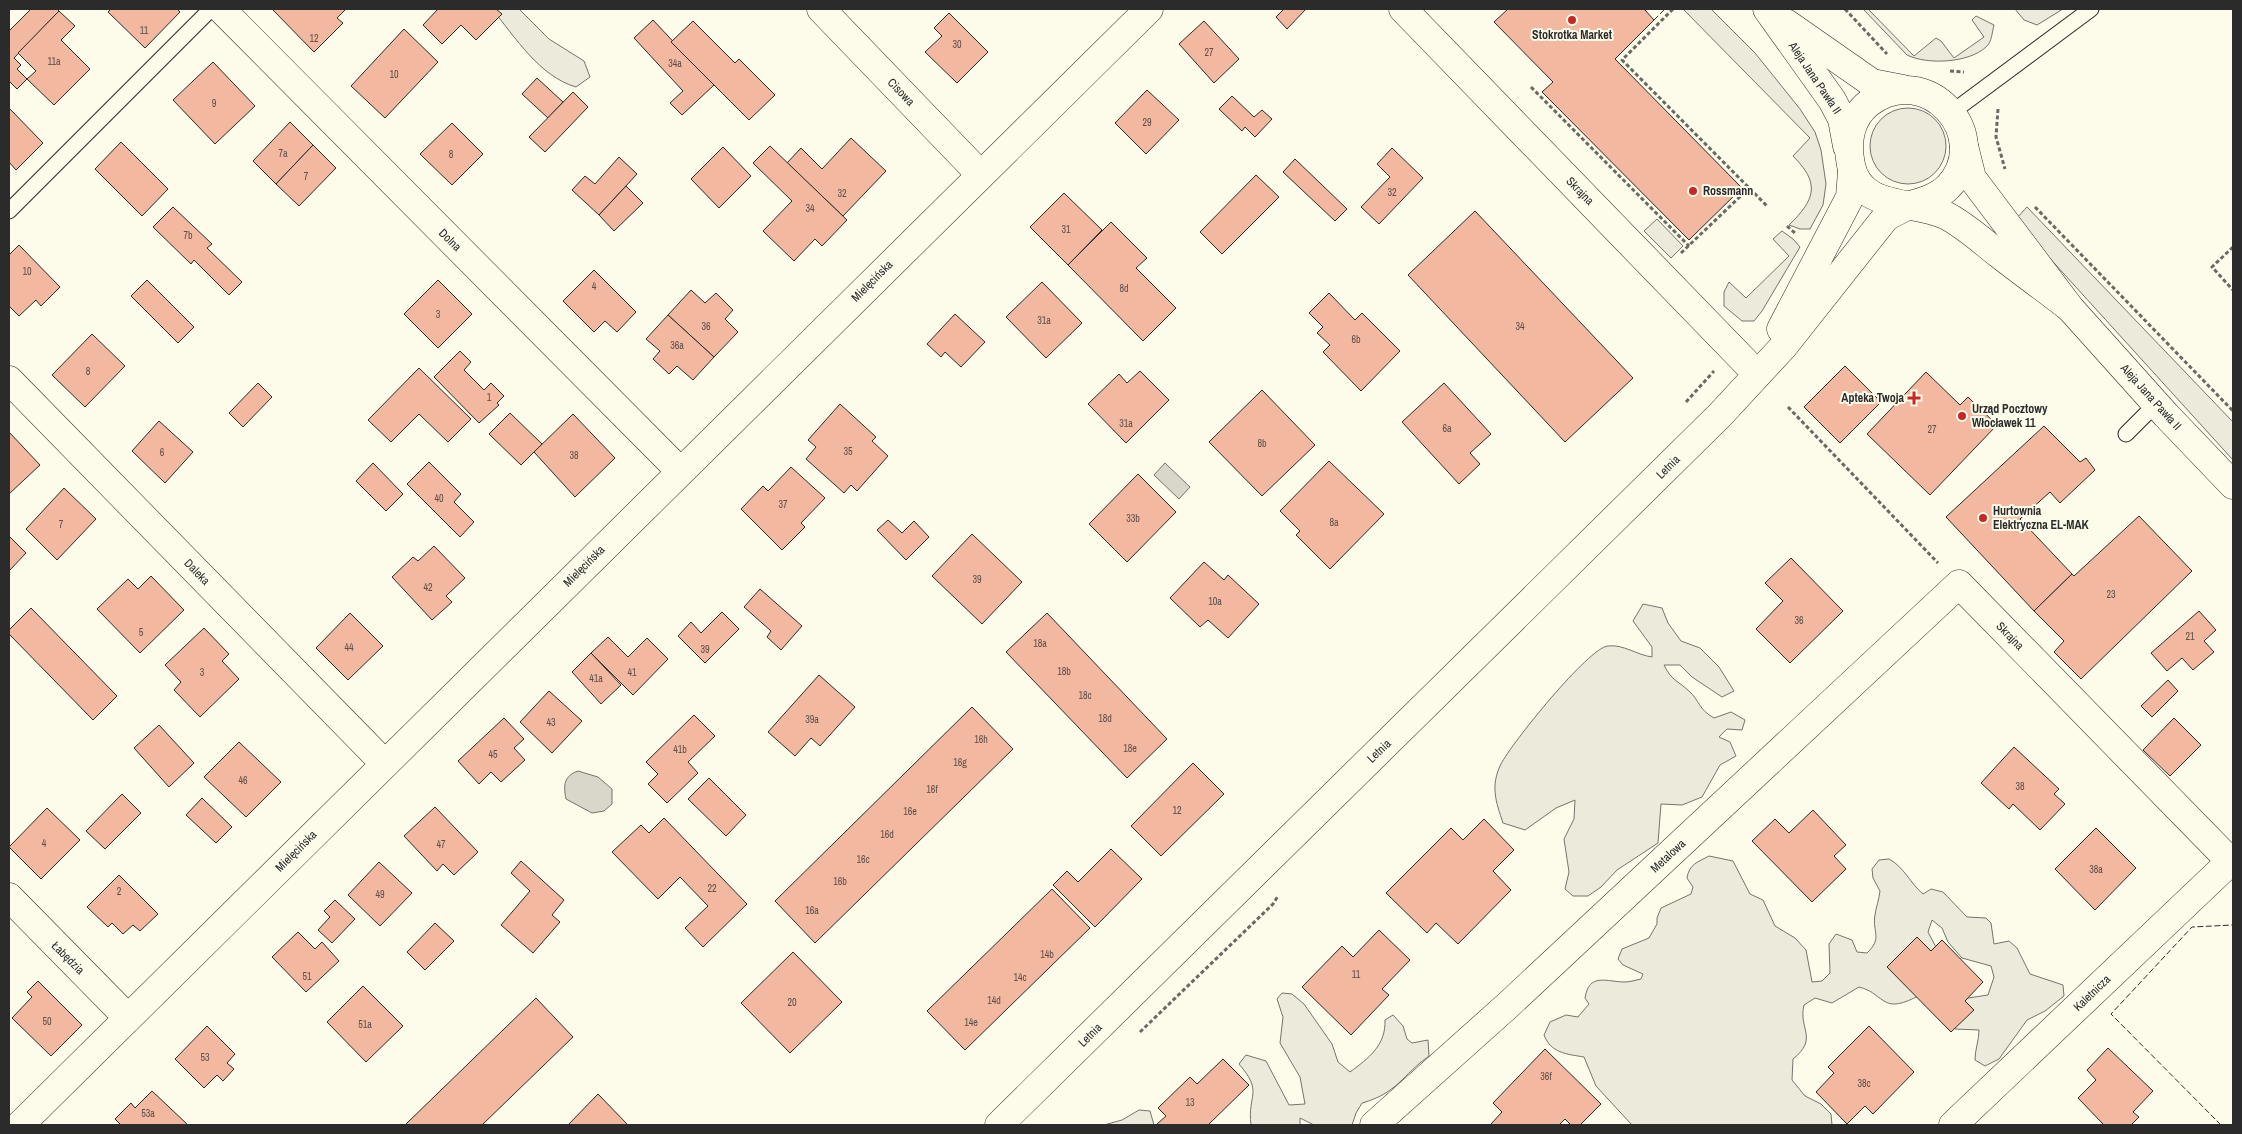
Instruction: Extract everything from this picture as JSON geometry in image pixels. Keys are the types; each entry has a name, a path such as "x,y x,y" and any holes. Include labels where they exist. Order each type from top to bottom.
{"street":[{"name":"Dolna","path":"221,9 680,471"},
{"name":"Cisowa","path":"822,9 980,174"},
{"name":"Mielęcińska","path":"20,1125 1149,9"},
{"name":"Skrajna","path":"1403,9 1757,374"},
{"name":"Aleja Jana Pawła II","path":"1768,10 1872,83 1904,89"},
{"name":"Aleja Jana Pawła II","path":"1768,10 1832,100 1842,119 1850,160"},
{"path":"1904,89 1926,93 1945,106 1951,113 1960,124 1964,146 1959,169 1947,188 1929,200 1907,206 1885,202 1865,190 1850,160 1851,126 1863,108 1882,94 1904,89"},
{"name":"Aleja Jana Pawła II","path":"1964,146 1972,178 2070,308 2156,404 2233,485"},
{"name":"Letnia","path":"1757,374 1850,197 1850,160"},
{"name":"Aleja Jana Pawła II","path":"1907,206 1944,215 2070,308"},
{"name":"Letnia","path":"998,1125 1528,607 1720,416 1783,347 1886,216 1907,206"},
{"name":"Daleka","path":"9,380 385,764"},
{"name":"Skrajna","path":"1959,584 2232,862"},
{"name":"Metalowa","path":"1374,1125 1507,1006 1959,584"},
{"name":"Kaletnicza","path":"1953,1125 2232,862"},
{"name":"Łabędzia","path":"9,897 128,1018"}],"lane":[{"path":"9,211 211,9"},
{"path":"1951,113 2091,9"},
{"path":"2126,434 2156,404"}],"path":[{"path":"1674,9 1622,60 1768,207"},
{"path":"1531,87 1689,246"},
{"path":"1661,273 1749,188"},
{"path":"2045,218 2233,411"},
{"path":"2233,247 2212,267 2233,290"},
{"path":"1788,406 1959,584"}],"shaded area":[{"path":"492,9 519,9 549,39 584,61 590,77 576,87 563,82 551,74 539,65 519,44"},
{"path":"1683,9 1711,9 1755,53 1800,109 1815,132 1821,150 1826,184 1823,205 1810,229 1800,229 1789,225 1805,207 1811,191 1808,175 1793,156 1810,138"},
{"path":"1863,9 1868,9 1914,56 1936,38 1941,41 1954,58 1984,37 1972,20 1976,16 1994,25 1990,42 1979,52 1948,61 1925,60 1907,55"},
{"path":"2015,9 2063,9 2037,25 2024,20"},
{"path":"1901,108 1915,108 1929,114 1940,125 1946,139 1943,161 1935,173 1915,184 1901,184 1887,178 1876,167 1870,153 1870,139 1876,125 1887,114"},
{"path":"2027,207 2233,422 2233,460 2015,220"},
{"path":"1657,219 1683,246 1671,258 1644,231"},
{"path":"1782,231 1800,247 1762,311 1754,321 1742,321 1724,306 1724,292 1729,282 1746,298 1789,256 1773,239"},
{"path":"1165,463 1190,487 1179,499 1154,475"},
{"path":"1643,604 1662,608 1668,623 1681,641 1700,648 1719,667 1734,691 1722,697 1692,677 1680,665 1664,665 1672,677 1689,691 1702,708 1714,718 1731,712 1745,720 1742,730 1727,729 1719,737 1730,742 1736,756 1720,765 1702,797 1682,805 1661,804 1658,843 1617,870 1601,887 1588,896 1573,896 1565,889 1569,872 1564,839 1574,819 1575,800 1556,808 1525,830 1503,823 1496,801 1496,780 1501,764 1534,718 1568,679 1598,651 1608,646 1614,646 1652,657 1652,647 1633,621"},
{"path":"578,771 598,777 612,789 612,804 604,811 592,813 566,799 567,778"},
{"path":"1709,856 1733,861 1750,894 1763,900 1775,926 1795,938 1806,950 1812,982 1822,981 1830,973 1829,944 1836,934 1852,940 1857,952 1867,953 1872,948 1876,939 1874,921 1880,891 1873,878 1872,869 1879,860 1889,859 1899,866 1923,894 1931,889 1943,892 1967,917 1986,918 1991,923 1994,944 2009,941 2017,948 2030,974 2063,985 2064,996 2045,1011 2027,1020 1999,1059 1985,1066 1975,1060 1979,1030 1955,1029 1948,1019 1955,1000 1988,995 1994,977 1991,966 1962,958 1948,942 1942,928 1932,920 1928,932 1938,951 1923,994 1898,1004 1893,1004 1859,987 1832,1003 1815,998 1804,1005 1803,1021 1806,1039 1801,1052 1793,1059 1792,1080 1805,1096 1821,1104 1831,1114 1832,1125 1632,1125 1596,1086 1584,1057 1560,1052 1551,1046 1544,1035 1550,1022 1566,1015 1578,1017 1589,1004 1585,998 1587,990 1595,982 1605,980 1627,982 1641,979 1643,974 1623,965 1618,959 1622,949 1649,938 1657,924 1661,908 1691,894 1693,887 1687,878 1688,873 1695,864"},
{"path":"1282,993 1292,994 1304,1004 1332,1044 1338,1062 1350,1072 1375,1050 1383,1037 1385,1020 1393,1015 1403,1026 1407,1039 1412,1043 1428,1040 1429,1056 1392,1089 1362,1103 1352,1125 1314,1125 1300,1118 1300,1125 1251,1125 1250,1115 1253,1088 1247,1074 1239,1064 1246,1055 1266,1061 1289,1105 1305,1104 1300,1077 1280,1043 1283,1017 1277,999"},
{"path":"1139,1110 1150,1111 1154,1125 1104,1125 1122,1120"}],"building":[{"path":"31,9 57,9 59,11 14,58 21,65 17,69 27,79 17,89 9,81 9,31"},
{"path":"111,9 177,9 180,12 145,48 108,12"},
{"path":"272,9 346,9 337,18 343,23 314,52"},
{"path":"438,9 496,9 502,14 476,40 461,25 442,44 423,25"},
{"path":"1284,9 1305,10 1287,29 1276,17"},
{"path":"1508,9 1644,9 1654,20 1615,59 1742,188 1689,240 1542,92 1553,82 1494,22"},
{"path":"59,11 75,26 61,40 90,69 54,105 27,79 36,71 18,53"},
{"path":"949,13 988,52 957,83 925,52 942,36 934,28"},
{"path":"653,20 714,85 682,115 670,103 683,91 634,38"},
{"path":"693,21 735,63 739,59 775,95 749,120 671,42"},
{"path":"1204,21 1239,59 1214,83 1179,44"},
{"path":"404,29 438,62 385,118 351,86"},
{"path":"213,62 255,106 215,144 173,100"},
{"path":"537,78 563,102 548,118 522,94"},
{"path":"1147,90 1179,120 1146,154 1115,123"},
{"path":"573,92 588,107 545,152 529,137"},
{"path":"1232,96 1254,117 1262,110 1272,119 1255,137 1245,127 1242,131 1219,109"},
{"path":"9,108 43,143 16,170 9,162"},
{"path":"290,122 313,145 276,184 253,161"},
{"path":"452,123 483,154 452,185 420,154"},
{"path":"851,138 886,171 843,216 787,163 801,148 822,169"},
{"path":"121,142 168,189 142,216 95,169"},
{"path":"313,145 336,168 299,206 276,184"},
{"path":"770,146 847,220 822,246 815,239 794,261 763,231 792,201 753,163"},
{"path":"723,147 751,176 719,208 691,179"},
{"path":"1392,148 1423,178 1379,224 1361,207 1390,177 1377,164"},
{"path":"619,157 637,174 599,215 572,190 585,176 595,184"},
{"path":"1295,159 1347,209 1335,221 1283,172"},
{"path":"1256,175 1279,197 1222,254 1200,232"},
{"path":"626,186 643,203 614,231 599,215"},
{"path":"1064,193 1102,230 1068,265 1030,227"},
{"path":"173,207 212,244 207,248 242,282 229,295 194,260 191,264 153,227"},
{"path":"1475,211 1633,378 1565,442 1408,275"},
{"path":"1111,222 1147,258 1136,268 1176,308 1143,341 1068,265"},
{"path":"19,245 60,287 41,306 36,300 19,316 9,306 9,255"},
{"path":"594,270 636,312 617,332 605,321 594,332 563,301"},
{"path":"147,280 194,327 178,343 131,296"},
{"path":"438,280 472,314 438,348 404,314"},
{"path":"1042,282 1082,323 1046,358 1006,317"},
{"path":"691,290 705,303 716,293 733,310 725,319 738,332 714,357 668,315"},
{"path":"1329,293 1355,320 1362,313 1400,351 1361,391 1323,352 1330,345 1317,333 1323,327 1309,313"},
{"path":"955,314 985,342 961,367 945,352 941,357 927,344"},
{"path":"668,315 714,357 693,380 677,366 669,374 653,359 660,351 646,339"},
{"path":"92,334 125,366 85,407 52,375"},
{"path":"460,351 471,362 464,370 484,390 491,383 504,396 497,403 499,405 479,423 434,377"},
{"path":"1845,366 1881,402 1840,443 1804,407"},
{"path":"419,368 471,419 448,442 419,414 391,442 368,420"},
{"path":"1140,371 1169,400 1126,443 1088,404 1119,374 1127,383"},
{"path":"1926,372 1960,405 1968,397 1997,425 1930,495 1867,434"},
{"path":"258,383 272,397 243,427 229,413"},
{"path":"1444,383 1491,434 1470,453 1480,464 1459,484 1402,422"},
{"path":"1262,390 1315,445 1262,496 1209,442"},
{"path":"840,404 876,437 872,441 888,456 857,491 851,485 844,493 806,459 816,447 808,440"},
{"path":"510,413 542,444 521,465 489,434"},
{"path":"573,414 615,458 575,497 534,452"},
{"path":"159,421 193,452 165,483 132,451"},
{"name":"Hurtownia Elektryczna EL-MAK","path":"2044,426 2080,462 2086,458 2095,470 2060,503 2050,492 2020,519 2072,574 2034,611 1946,517"},
{"path":"9,432 40,465 9,494"},
{"path":"1329,461 1384,514 1330,569 1296,535 1300,531 1280,511"},
{"path":"429,462 461,494 454,502 474,522 460,537 407,484"},
{"path":"373,463 403,494 386,511 356,481"},
{"path":"791,467 825,498 801,523 805,527 782,550 741,509 763,486 768,491"},
{"path":"1138,474 1176,512 1127,562 1089,524"},
{"path":"64,488 96,519 57,560 26,529"},
{"path":"2139,516 2192,571 2081,679 2054,652 2064,641 2034,611 2072,574 2074,576"},
{"path":"888,520 902,533 914,521 929,537 906,560 877,530"},
{"path":"972,534 1022,582 982,624 932,576"},
{"path":"9,536 26,553 9,571"},
{"path":"434,546 465,578 446,596 452,602 432,620 392,577 413,557 418,561"},
{"path":"1791,558 1843,611 1790,663 1756,629 1783,601 1765,583"},
{"path":"1204,562 1224,580 1228,575 1259,604 1228,638 1208,620 1200,627 1170,598"},
{"path":"151,576 184,610 140,653 97,609 128,579 138,589"},
{"path":"760,589 802,626 781,650 767,637 771,631 744,607"},
{"path":"31,608 117,696 93,720 9,634 9,630"},
{"path":"2199,611 2216,630 2204,641 2214,652 2193,670 2182,658 2167,671 2151,653"},
{"path":"722,612 739,629 705,663 678,636 691,622 701,633"},
{"path":"350,613 383,646 348,680 316,648"},
{"path":"1047,613 1167,739 1127,778 1006,652"},
{"path":"204,628 229,654 222,661 239,679 200,717 174,690 181,682 165,665"},
{"path":"608,637 628,657 647,638 668,659 633,695 591,653"},
{"path":"591,653 621,685 601,704 572,672"},
{"path":"819,675 855,707 820,746 811,738 795,756 768,732"},
{"path":"2168,680 2178,691 2152,717 2141,706"},
{"path":"549,691 582,721 552,753 520,722"},
{"path":"972,707 1013,749 815,943 775,901"},
{"path":"694,715 715,736 688,762 698,773 667,803 648,784 658,774 646,762"},
{"path":"504,718 524,739 514,748 525,760 501,782 491,772 479,784 458,761"},
{"path":"2174,718 2201,745 2170,776 2143,750"},
{"path":"159,725 194,763 169,787 134,748"},
{"path":"239,742 281,782 246,817 204,777"},
{"path":"2014,747 2059,789 2054,794 2065,804 2040,830 2013,804 2009,809 1981,783"},
{"path":"1193,763 1224,794 1161,856 1131,826"},
{"path":"709,778 746,815 726,836 688,799"},
{"path":"122,794 141,813 105,849 86,831"},
{"path":"202,798 232,827 216,843 186,815"},
{"path":"435,807 478,852 454,875 443,864 437,871 404,836"},
{"path":"47,808 80,840 41,879 9,847"},
{"path":"1813,810 1846,845 1834,856 1846,869 1812,902 1752,841 1775,819 1789,833"},
{"path":"664,818 747,904 703,947 685,928 708,906 680,877 658,899 612,852 641,825 649,833"},
{"path":"1484,819 1514,850 1493,871 1511,890 1458,944 1436,923 1427,933 1386,893 1451,828 1463,840"},
{"path":"2096,828 2136,868 2095,910 2055,869"},
{"path":"1111,849 1142,879 1095,927 1053,885 1067,871 1078,882"},
{"path":"521,861 564,900 552,915 560,922 533,953 501,925 530,891 511,873"},
{"path":"379,862 412,893 380,926 348,895"},
{"path":"119,875 158,914 140,931 133,925 123,934 112,923 108,927 87,907"},
{"path":"1052,889 1090,928 965,1050 927,1011"},
{"path":"335,900 355,919 332,943 318,930 330,917 324,911"},
{"path":"435,923 454,941 425,970 407,952"},
{"path":"1379,930 1410,960 1382,989 1389,995 1351,1035 1302,987 1342,946 1353,957"},
{"path":"298,932 315,949 322,942 339,961 306,992 272,957"},
{"path":"1917,937 1931,951 1942,940 1983,982 1965,1001 1974,1010 1951,1032 1887,967"},
{"path":"793,952 842,1002 790,1053 741,1003"},
{"path":"38,981 82,1025 51,1056 12,1018 32,997 27,992"},
{"path":"363,986 403,1026 366,1062 327,1022"},
{"path":"536,998 573,1037 482,1125 405,1125"},
{"path":"207,1026 235,1054 227,1063 234,1069 223,1081 217,1075 204,1088 175,1059"},
{"path":"1869,1026 1914,1072 1873,1114 1865,1106 1847,1124 1816,1092 1834,1073 1828,1067"},
{"path":"2108,1048 2153,1091 2133,1112 2139,1117 2131,1125 2104,1125 2078,1098 2096,1080 2087,1070"},
{"path":"1545,1049 1601,1104 1580,1125 1571,1125 1565,1119 1559,1125 1492,1125 1502,1112 1493,1103"},
{"path":"1223,1059 1249,1085 1208,1125 1156,1125 1166,1116 1158,1108 1190,1077 1197,1084"},
{"path":"152,1091 188,1125 121,1125 115,1119 131,1103 135,1108"},
{"path":"598,1094 628,1125 568,1125"}],"fence":[{"path":"1654,20 1665,9"},
{"path":"2221,1125 2111,1014 2192,927 2233,925"}],"place":[{"name":"Stokrotka Market","path":"1572,20"},
{"name":"Rossmann","path":"1693,191"},
{"name":"Apteka Twoja","path":"1914,398"},
{"name":"Urząd Pocztowy Włocławek 11","path":"1962,416"},
{"name":"Hurtownia Elektryczna EL-MAK","path":"1983,518"}]}
